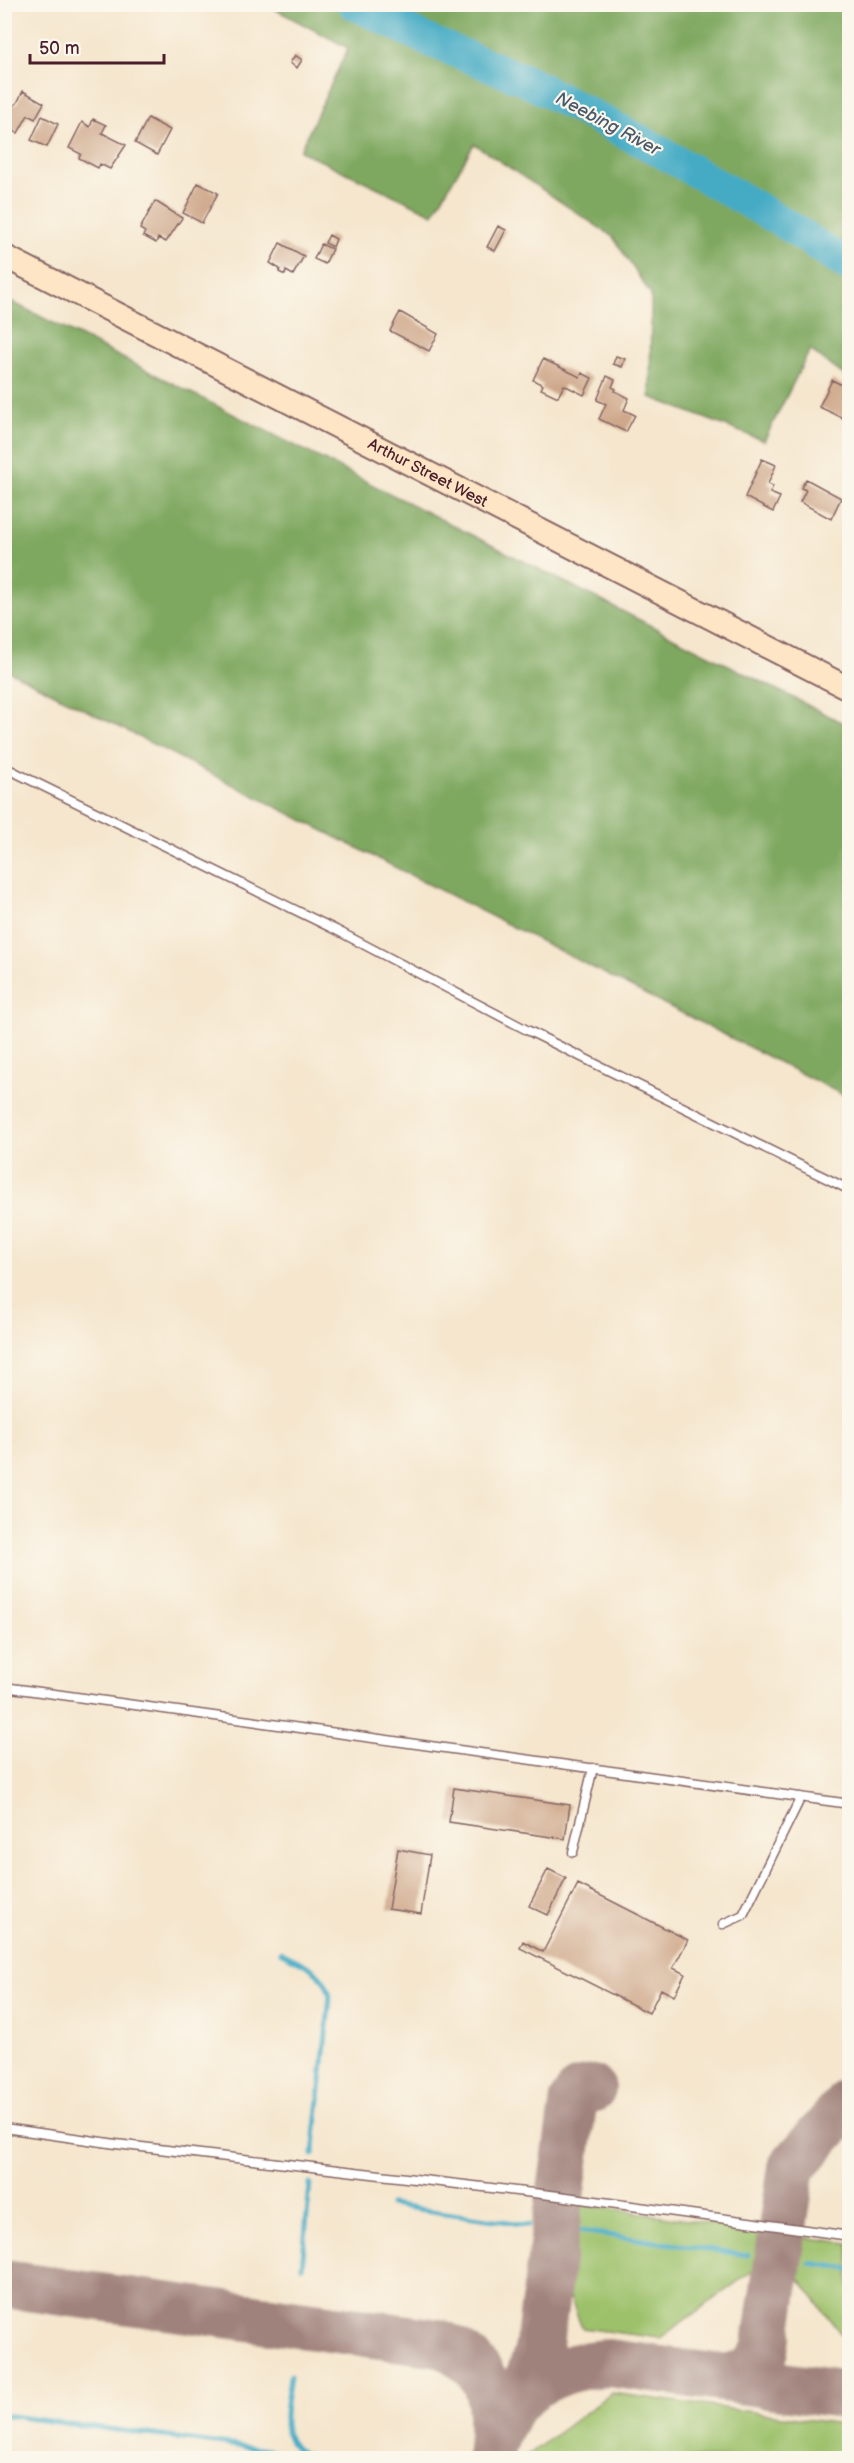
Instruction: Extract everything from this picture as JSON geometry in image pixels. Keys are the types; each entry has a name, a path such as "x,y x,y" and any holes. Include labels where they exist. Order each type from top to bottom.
{"main road":[{"name":"Arthur Street West","path":"4,256 849,689"}],"lane":[{"path":"4,767 326,925 527,1030 849,1190"},
{"path":"4,1687 849,1804"},
{"path":"573,1852 593,1768"},
{"path":"723,1924 743,1915 801,1797"},
{"path":"4,2127 127,2145 559,2196 849,2236"}],"green space":[{"path":"267,5 849,5 849,379 810,350 764,441 650,397 651,295 613,237 474,144 433,214 300,151 348,48"},
{"path":"4,298 849,726 849,1098 5,669"},
{"path":"576,2203 760,2231 755,2269 660,2338 582,2328 565,2284"},
{"path":"802,2237 849,2243 849,2345 796,2274"},
{"path":"612,2393 849,2425 849,2458 524,2458"}],"building":[{"path":"295,55 302,60 297,68 290,63"},
{"path":"23,91 44,103 35,119 28,115 18,133 4,127 4,106 7,102 13,106 17,103"},
{"path":"42,116 58,124 47,147 31,140"},
{"path":"148,118 170,130 157,155 135,143"},
{"path":"93,119 106,125 102,133 126,145 110,169 100,164 98,168 79,158 81,154 69,148 82,122 90,127"},
{"path":"198,183 218,193 202,223 183,213"},
{"path":"155,201 182,218 166,242 158,238 156,243 143,236 145,232 140,229"},
{"path":"498,226 506,230 495,251 487,247"},
{"path":"329,235 336,239 333,247 325,243"},
{"path":"280,243 304,256 293,275 286,271 285,275 279,272 280,269 270,263"},
{"path":"321,244 332,249 325,264 314,259"},
{"path":"400,312 438,334 429,351 390,331"},
{"path":"616,356 625,359 622,367 613,364"},
{"path":"543,359 580,377 582,373 592,378 584,395 564,385 558,397 541,389 543,385 533,380"},
{"path":"607,376 615,380 612,387 616,389 615,391 629,398 624,410 635,415 626,432 599,419 606,404 597,400"},
{"path":"832,380 850,389 850,409 845,419 819,407"},
{"path":"762,459 776,465 768,484 773,486 770,493 780,497 773,512 745,497"},
{"path":"806,479 841,498 831,519 800,502 806,490 801,488"},
{"path":"454,1788 570,1805 565,1839 449,1822"},
{"path":"398,1849 430,1855 421,1914 388,1909"},
{"path":"548,1869 566,1878 548,1915 529,1906"},
{"path":"578,1884 688,1940 673,1968 685,1974 674,1996 661,1989 649,2013 520,1948 523,1941 543,1952"}],"waterway":[{"name":"Neebing River","path":"354,4 427,40 527,81 656,149 789,226 850,267"},
{"path":"280,1952 318,1974 330,1997 313,2155"},
{"path":"302,2267 310,2184"},
{"path":"390,2205 529,2225"},
{"path":"580,2231 748,2255"},
{"path":"810,2263 850,2269"},
{"path":"290,2376 285,2408 286,2428 288,2437 302,2453"},
{"path":"4,2415 328,2458"}],"taxiway":[{"path":"514,2402 530,2375 538,2351 574,2099 581,2091 592,2089"},
{"path":"728,2378 751,2370 765,2350 792,2167 850,2101"},
{"path":"4,2284 439,2343 458,2352 471,2363 481,2375 488,2389 492,2421 490,2458"},
{"path":"491,2448 508,2411 520,2397 534,2385 550,2376 587,2365 608,2363 850,2395"}]}
